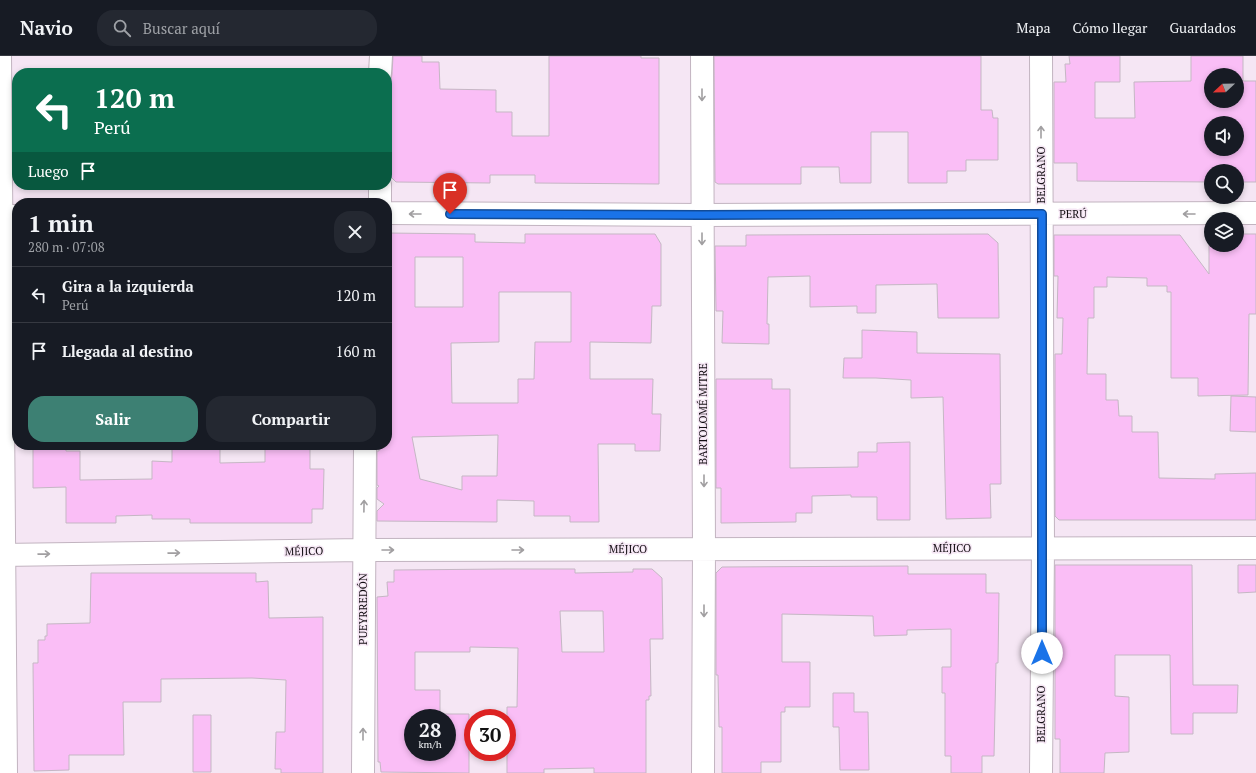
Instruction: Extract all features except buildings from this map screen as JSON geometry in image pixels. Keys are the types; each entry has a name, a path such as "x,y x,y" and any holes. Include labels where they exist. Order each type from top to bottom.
{"street":[{"path":"0,56 6,216 2,555 6,773"},
{"path":"380,56 380,68"},
{"name":"BARTOLOMÉ MITRE","path":"702,56 704,549 703,773"},
{"name":"BELGRANO","path":"1041,56 1043,548 1041,773"},
{"name":"PERÚ","path":"392,213 702,215 1256,213"},
{"name":"PUEYRREDÓN","path":"363,773 363,550 365,450"},
{"name":"MÉJICO","path":"2,555 363,550 1256,548"}],"route":[{"path":"450,214 1042,214 1042,653"}]}
